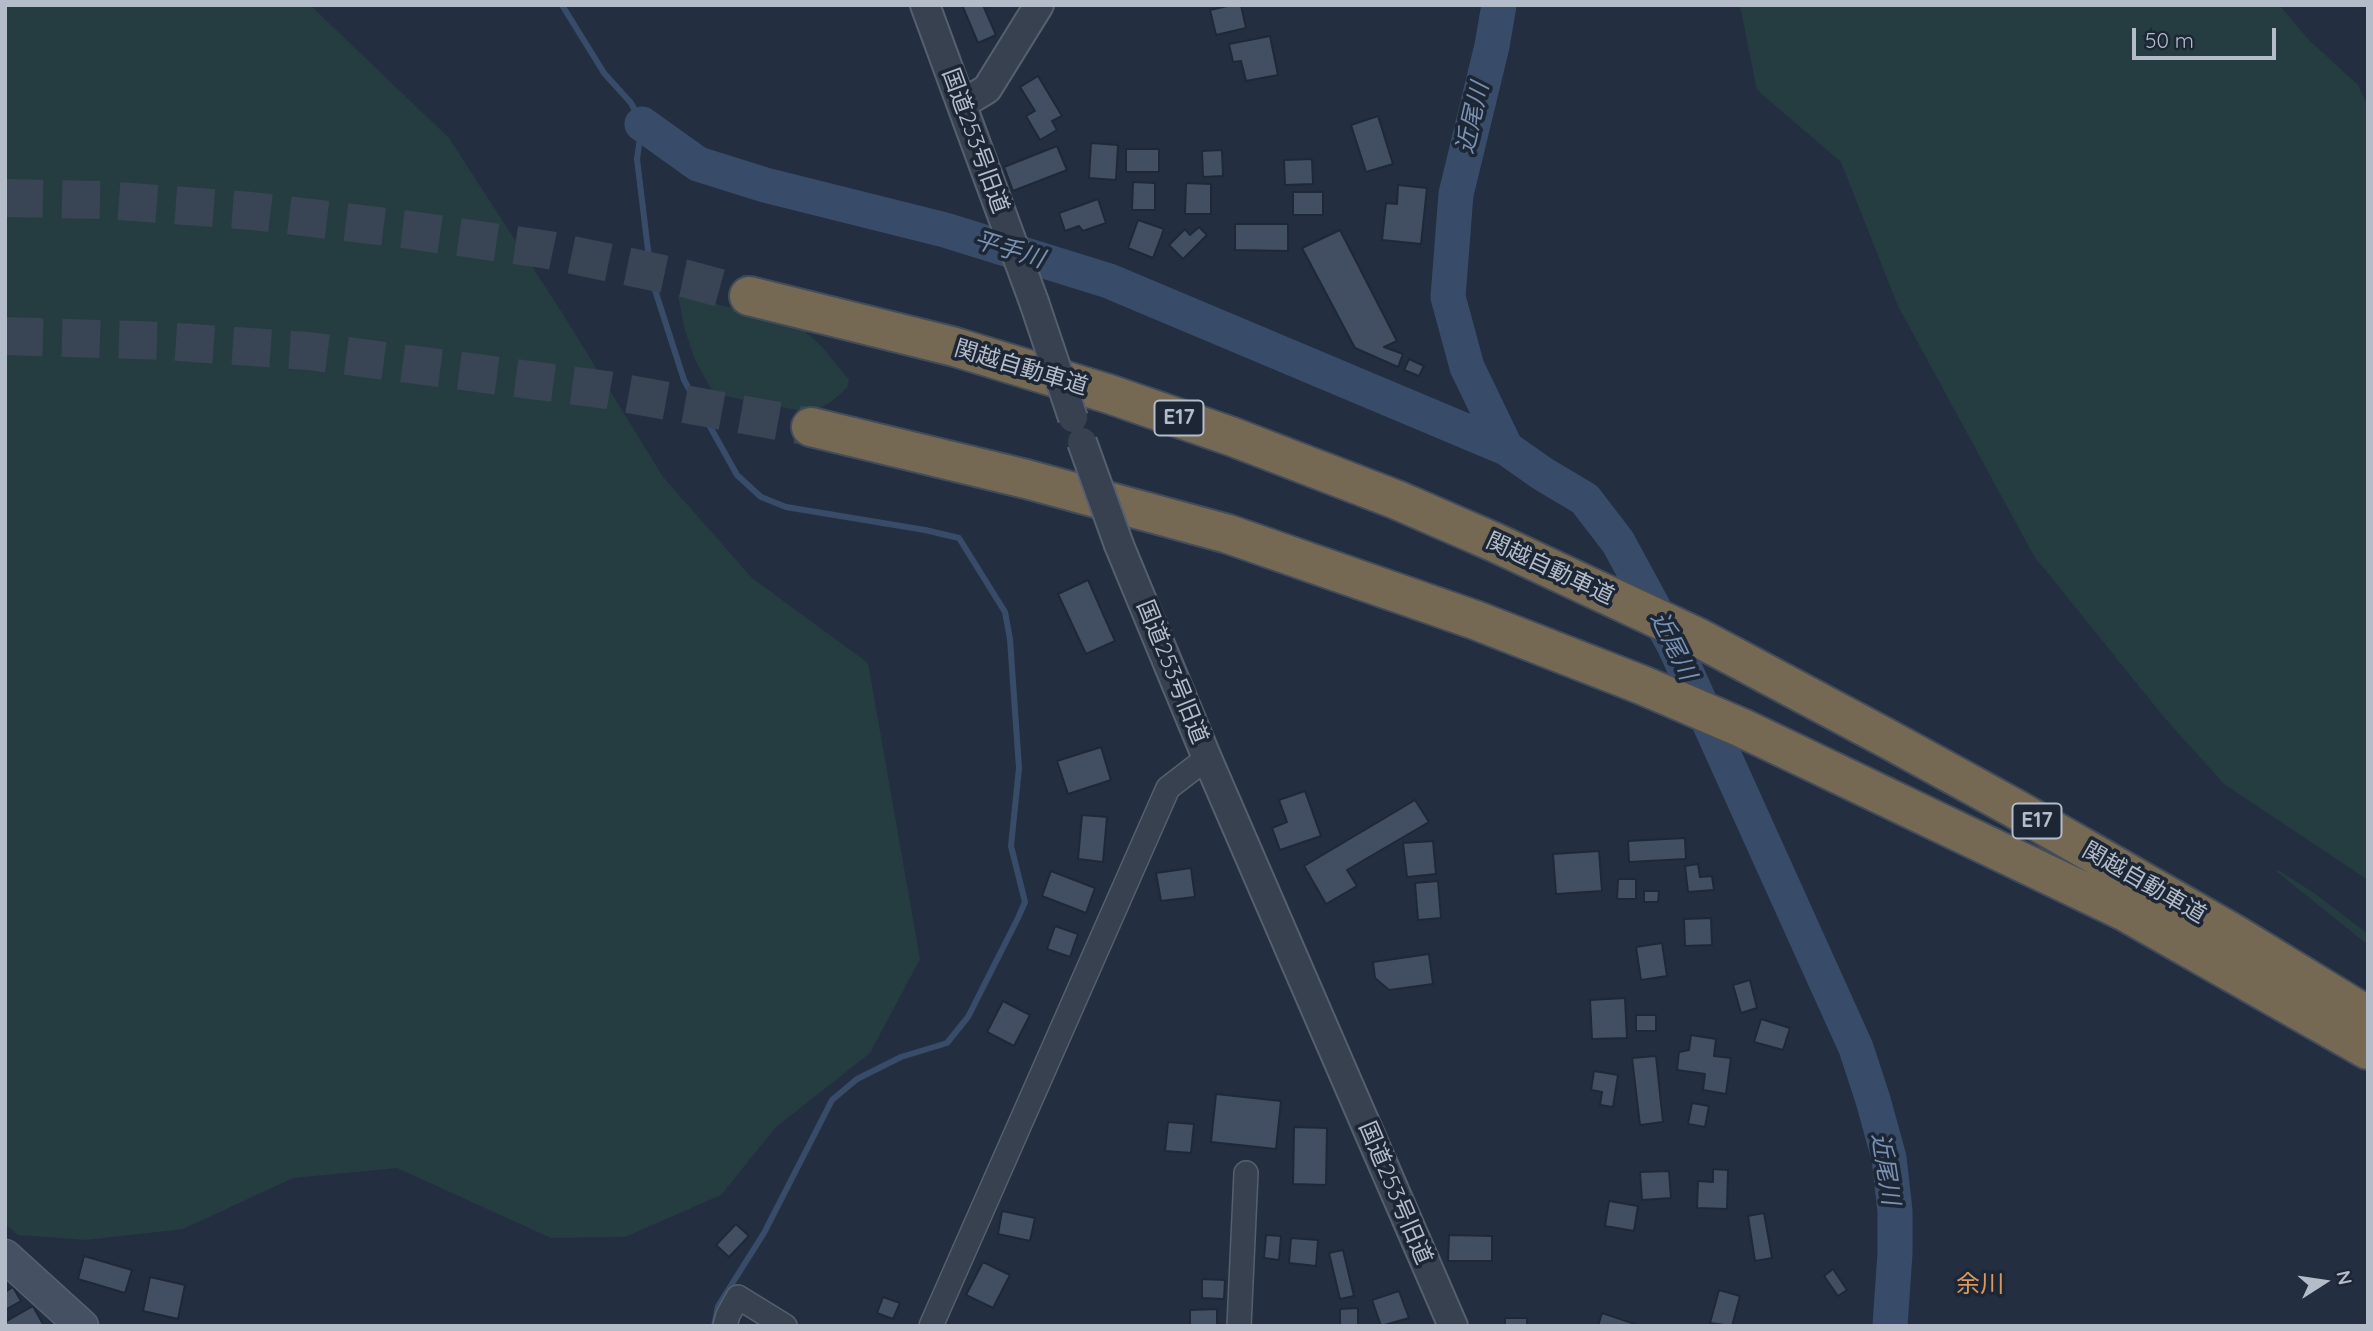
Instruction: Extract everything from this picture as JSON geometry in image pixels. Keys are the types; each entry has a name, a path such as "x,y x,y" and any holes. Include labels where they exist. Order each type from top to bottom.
{"highway":[{"name":"関越自動車道","path":"749,296 1004,362 1221,433 1397,500 1496,542 1699,638 2012,807 2368,1016"},
{"name":"関越自動車道","path":"811,427 1026,478 1228,534 1475,620 1642,685 1742,728 2124,911 2368,1050"}],"main road":[{"path":"5,1256 82,1326"}],"street":[{"name":"国道253号旧道","path":"925,5 1034,302 1119,545 1207,758 1452,1326"},
{"path":"962,104 987,89 1039,5"},
{"path":"931,1326 1168,788 1207,758"},
{"path":"1239,1326 1246,1173"},
{"path":"725,1326 738,1297 785,1326"}],"green space":[{"path":"5,5 310,5 449,138 566,319 663,477 752,578 868,663 920,959 870,1053 776,1127 721,1195 625,1237 551,1238 397,1168 293,1178 183,1229 86,1240 18,1235 5,1224"},
{"path":"1740,5 2279,5 2309,40 2358,85 2368,107 2368,880 2224,784 2163,716 2034,556 1898,306 1841,162 1757,90"},
{"path":"678,295 796,323 823,348 849,380 847,388 813,413 714,394 695,360 684,327"},
{"path":"2276,871 2314,893 2368,934 2368,945"}],"building":[{"path":"962,5 983,5 996,35 978,43"},
{"path":"1241,5 1246,28 1216,35 1210,10"},
{"path":"1270,36 1278,75 1246,81 1241,61 1233,62 1229,44"},
{"path":"1038,76 1062,116 1052,121 1057,130 1040,140 1026,116 1035,111 1020,87"},
{"path":"1378,116 1393,164 1366,172 1351,125"},
{"path":"1091,143 1118,145 1116,180 1089,178"},
{"path":"1057,146 1067,170 1013,191 1004,167"},
{"path":"1126,149 1159,149 1159,172 1126,172"},
{"path":"1222,150 1223,176 1203,177 1202,151"},
{"path":"1312,159 1313,184 1285,185 1284,160"},
{"path":"1133,182 1155,183 1155,210 1132,210"},
{"path":"1186,183 1211,184 1211,214 1185,214"},
{"path":"1398,185 1427,188 1421,244 1382,240 1386,203 1397,204"},
{"path":"1293,192 1323,192 1323,215 1293,215"},
{"path":"1098,199 1106,223 1083,231 1079,226 1065,231 1059,213"},
{"path":"1138,220 1164,229 1153,258 1128,248"},
{"path":"1235,224 1288,224 1288,251 1235,250"},
{"path":"1199,227 1207,235 1183,259 1169,245 1185,229 1190,235"},
{"path":"1340,230 1397,341 1384,347 1403,354 1398,367 1355,348 1302,248"},
{"path":"1409,359 1424,366 1419,376 1404,370"},
{"path":"1088,580 1115,641 1086,654 1058,594"},
{"path":"1101,747 1111,780 1068,794 1057,761"},
{"path":"1305,791 1321,836 1280,850 1272,828 1287,822 1279,800"},
{"path":"1415,800 1429,822 1347,870 1357,886 1326,904 1304,866"},
{"path":"1082,815 1107,817 1103,862 1078,859"},
{"path":"1685,838 1686,859 1629,862 1628,841"},
{"path":"1433,841 1436,874 1407,877 1403,843"},
{"path":"1599,851 1602,891 1556,894 1553,854"},
{"path":"1698,864 1700,877 1712,876 1714,890 1688,892 1685,866"},
{"path":"1191,868 1195,897 1161,901 1156,873"},
{"path":"1051,871 1095,888 1086,913 1042,896"},
{"path":"1618,879 1636,879 1636,899 1617,899"},
{"path":"1438,881 1441,918 1418,920 1415,883"},
{"path":"1644,891 1659,891 1658,902 1644,902"},
{"path":"1711,918 1712,945 1685,946 1684,919"},
{"path":"1055,926 1078,934 1070,957 1047,949"},
{"path":"1662,943 1667,976 1641,980 1636,947"},
{"path":"1429,954 1433,984 1389,990 1375,978 1373,962"},
{"path":"1750,980 1757,1008 1741,1013 1733,985"},
{"path":"1625,998 1627,1038 1592,1039 1590,1000"},
{"path":"1003,1001 1030,1015 1014,1046 987,1032"},
{"path":"1636,1015 1656,1015 1656,1031 1636,1031"},
{"path":"1761,1019 1790,1028 1783,1050 1754,1042"},
{"path":"1691,1035 1716,1039 1714,1056 1731,1058 1726,1094 1703,1090 1705,1074 1677,1070 1679,1052 1689,1050"},
{"path":"1656,1056 1663,1122 1640,1125 1632,1058"},
{"path":"1594,1071 1618,1075 1613,1107 1600,1105 1602,1092 1591,1090"},
{"path":"1216,1094 1281,1101 1276,1149 1211,1142"},
{"path":"1692,1103 1709,1106 1705,1127 1688,1124"},
{"path":"1168,1122 1194,1124 1191,1153 1165,1151"},
{"path":"1294,1127 1327,1128 1326,1185 1293,1184"},
{"path":"1713,1169 1728,1170 1727,1209 1697,1208 1698,1181 1713,1182"},
{"path":"1669,1171 1671,1198 1642,1200 1640,1172"},
{"path":"1609,1201 1638,1206 1634,1231 1605,1226"},
{"path":"1002,1211 1035,1218 1030,1241 998,1234"},
{"path":"1764,1213 1772,1258 1755,1261 1748,1216"},
{"path":"736,1224 749,1236 729,1257 716,1245"},
{"path":"1266,1235 1281,1236 1279,1260 1264,1258"},
{"path":"1449,1235 1492,1236 1492,1261 1448,1261"},
{"path":"1291,1238 1318,1240 1316,1266 1289,1263"},
{"path":"1343,1250 1354,1296 1340,1299 1329,1253"},
{"path":"84,1256 132,1270 125,1293 78,1279"},
{"path":"983,1262 1010,1275 993,1308 966,1295"},
{"path":"1833,1269 1847,1290 1838,1296 1824,1276"},
{"path":"150,1277 185,1285 178,1319 143,1311"},
{"path":"1202,1279 1225,1280 1224,1299 1202,1298"},
{"path":"13,1287 21,1301 5,1310 5,1292"},
{"path":"1719,1290 1740,1296 1732,1326 1710,1323"},
{"path":"1399,1291 1409,1318 1381,1326 1372,1300"},
{"path":"883,1297 900,1303 893,1319 877,1313"},
{"path":"33,1306 44,1326 5,1326 5,1322"},
{"path":"1358,1308 1358,1326 1340,1326 1340,1309"},
{"path":"1217,1309 1217,1326 1190,1326 1190,1310"},
{"path":"1602,1313 1641,1326 1598,1326"},
{"path":"1505,1318 1527,1318 1527,1326 1505,1326"}],"waterway":[{"path":"562,5 604,73 631,103 642,124 637,159 654,287 684,380 737,475 761,497 786,507 959,538 1005,612 1010,639 1019,768 1011,846 1025,902 968,1017 947,1043 901,1057 857,1079 832,1100 764,1233 718,1306 714,1326"},
{"name":"近尾川","path":"1499,5 1492,46 1456,194 1448,297 1467,367 1506,448 1585,499 1618,542 1675,647 1856,1048 1889,1158 1895,1211 1890,1326"},
{"name":"平手川","path":"642,124 698,164 765,185 945,230 1109,281 1506,448"}],"tunnel":[{"path":"5,198 105,200 252,211 403,229 549,250 687,279 749,296"},
{"path":"5,336 163,341 309,351 607,390 811,427"}],"district":[{"name":"余川","path":"1980,1285"}]}
